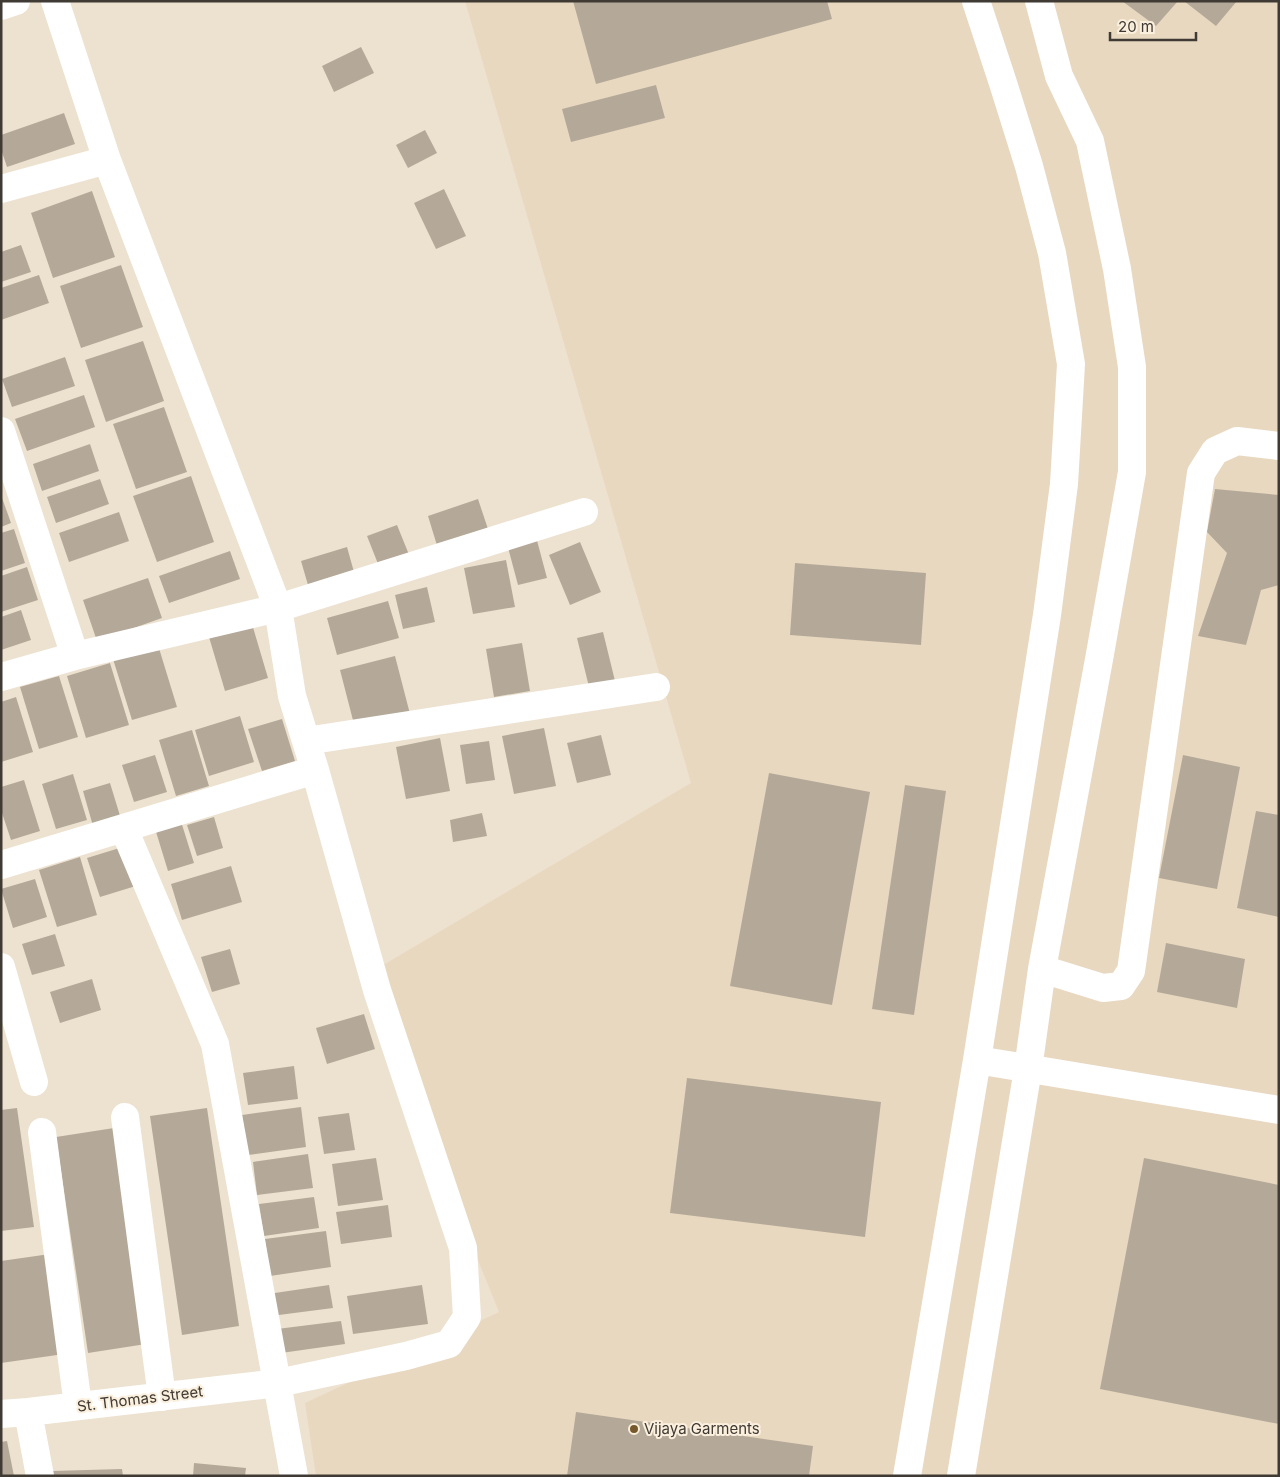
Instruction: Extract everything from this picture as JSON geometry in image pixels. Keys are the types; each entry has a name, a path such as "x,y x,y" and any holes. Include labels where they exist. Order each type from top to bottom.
{"street":[{"path":"1,6 16,1"},
{"name":"St. Thomas Street","path":"1,1414 278,1383 406,1356 450,1344 468,1317 463,1248 377,990 315,770 292,696 278,608 108,160 55,1"},
{"path":"907,1476 977,1060 1047,615 1064,484 1071,364 1052,253 1029,166 1004,83 976,1"},
{"path":"961,1476 1028,1069 1042,969 1132,472 1132,367 1117,270 1090,141 1059,76 1039,1"},
{"path":"1,189 108,160"},
{"path":"1,431 75,656"},
{"path":"1042,969 1103,988 1121,986 1132,971 1201,473 1215,451 1237,441 1279,446"},
{"path":"1,677 75,656 278,608 584,512"},
{"path":"306,741 656,687"},
{"path":"1,865 315,770"},
{"path":"124,829 215,1044 294,1476"},
{"path":"1,967 34,1082"},
{"path":"977,1060 1279,1110"},
{"path":"125,1118 162,1396"},
{"path":"42,1132 78,1406"},
{"path":"28,1412 40,1476"}],"shaded area":[{"path":"465,1 1279,1 1279,1476 316,1476 305,1403 499,1312 363,977 691,783"}],"building":[{"path":"573,1 827,1 832,19 596,84"},
{"path":"1122,1 1178,1 1156,26"},
{"path":"1184,1 1237,1 1216,26"},
{"path":"361,47 374,73 334,92 322,66"},
{"path":"656,85 665,118 571,142 562,109"},
{"path":"64,113 75,144 7,167 1,149 1,135"},
{"path":"425,130 437,153 408,168 396,145"},
{"path":"444,189 466,236 436,249 414,203"},
{"path":"92,191 115,257 53,278 31,213"},
{"path":"21,245 31,272 1,282 1,252"},
{"path":"121,265 143,327 81,348 60,286"},
{"path":"39,275 49,303 1,320 1,288"},
{"path":"143,341 164,401 106,422 85,360"},
{"path":"65,357 75,386 12,407 2,379"},
{"path":"84,395 95,427 27,451 15,419"},
{"path":"164,407 187,472 136,489 113,424"},
{"path":"90,444 99,471 42,491 33,464"},
{"path":"191,476 214,542 157,562 133,496"},
{"path":"100,479 109,504 56,523 47,497"},
{"path":"1215,489 1279,495 1279,585 1261,590 1246,645 1198,636 1227,553 1207,532"},
{"path":"1,495 11,523 1,527"},
{"path":"478,499 490,535 439,552 428,516"},
{"path":"119,512 129,541 69,562 59,533"},
{"path":"397,525 412,562 382,574 367,536"},
{"path":"14,529 25,563 1,571 1,533"},
{"path":"535,533 547,578 518,585 506,540"},
{"path":"580,542 601,592 570,605 549,555"},
{"path":"347,547 354,572 308,585 301,561"},
{"path":"230,551 240,579 169,603 159,576"},
{"path":"506,560 515,607 473,614 464,568"},
{"path":"795,563 926,573 921,645 790,635"},
{"path":"27,567 38,600 1,612 1,576"},
{"path":"148,578 162,618 97,641 83,600"},
{"path":"427,587 435,622 403,629 395,595"},
{"path":"388,601 399,638 337,655 327,618"},
{"path":"21,610 31,640 1,650 1,617"},
{"path":"252,624 268,678 225,691 209,637"},
{"path":"603,632 616,685 590,691 577,638"},
{"path":"522,643 530,691 494,697 486,649"},
{"path":"158,645 177,707 132,720 113,659"},
{"path":"395,656 410,714 355,728 340,670"},
{"path":"110,663 129,725 86,738 67,676"},
{"path":"59,676 78,737 39,749 20,687"},
{"path":"16,697 33,752 1,762 1,702"},
{"path":"240,716 254,762 209,776 195,730"},
{"path":"282,719 295,761 262,771 248,729"},
{"path":"544,728 556,786 514,794 502,736"},
{"path":"192,730 209,786 176,796 159,740"},
{"path":"601,735 611,775 577,783 567,743"},
{"path":"440,738 450,791 406,799 396,747"},
{"path":"489,741 495,780 466,784 460,745"},
{"path":"155,755 167,792 134,802 122,765"},
{"path":"1183,755 1240,767 1217,889 1159,878"},
{"path":"769,773 870,792 832,1005 730,986"},
{"path":"73,774 87,820 56,829 42,784"},
{"path":"24,780 40,831 11,840 1,810 1,787"},
{"path":"110,783 121,819 93,826 83,791"},
{"path":"905,785 946,791 914,1015 872,1009"},
{"path":"1256,811 1279,815 1279,917 1237,908"},
{"path":"482,813 487,836 453,842 450,820"},
{"path":"179,815 194,863 168,871 153,822"},
{"path":"214,817 223,848 197,856 187,825"},
{"path":"126,846 139,885 100,897 87,858"},
{"path":"80,857 97,915 57,927 39,870"},
{"path":"231,866 242,902 182,920 171,884"},
{"path":"35,879 47,917 13,928 1,889"},
{"path":"55,934 65,966 32,975 22,944"},
{"path":"1166,943 1245,959 1237,1008 1157,992"},
{"path":"230,949 240,984 212,992 201,957"},
{"path":"92,979 101,1010 60,1023 50,992"},
{"path":"364,1014 375,1049 327,1064 316,1028"},
{"path":"294,1066 298,1099 248,1105 243,1073"},
{"path":"687,1078 881,1102 865,1237 670,1213"},
{"path":"301,1107 306,1147 248,1155 242,1115"},
{"path":"17,1108 34,1227 1,1231 1,1110"},
{"path":"207,1108 239,1326 182,1335 150,1116"},
{"path":"349,1113 355,1150 324,1154 318,1117"},
{"path":"114,1128 146,1344 88,1353 56,1137"},
{"path":"308,1154 313,1188 257,1195 253,1162"},
{"path":"376,1158 383,1200 338,1206 332,1164"},
{"path":"1144,1158 1279,1185 1279,1424 1100,1389"},
{"path":"314,1197 319,1228 264,1236 259,1204"},
{"path":"388,1205 392,1237 341,1244 336,1212"},
{"path":"326,1231 331,1267 270,1276 265,1239"},
{"path":"50,1254 64,1354 1,1363 1,1261"},
{"path":"329,1285 333,1308 271,1316 268,1294"},
{"path":"422,1285 428,1324 353,1334 347,1296"},
{"path":"341,1321 345,1344 281,1353 277,1329"},
{"name":"Vijaya Garments","path":"576,1412 813,1446 809,1476 567,1476"},
{"path":"7,1441 14,1476 1,1476 1,1442"},
{"path":"194,1463 246,1468 245,1476 193,1476"},
{"path":"122,1469 123,1476 52,1476 52,1471"}],"place":[{"name":"Vijaya Garments","path":"634,1429"}]}
